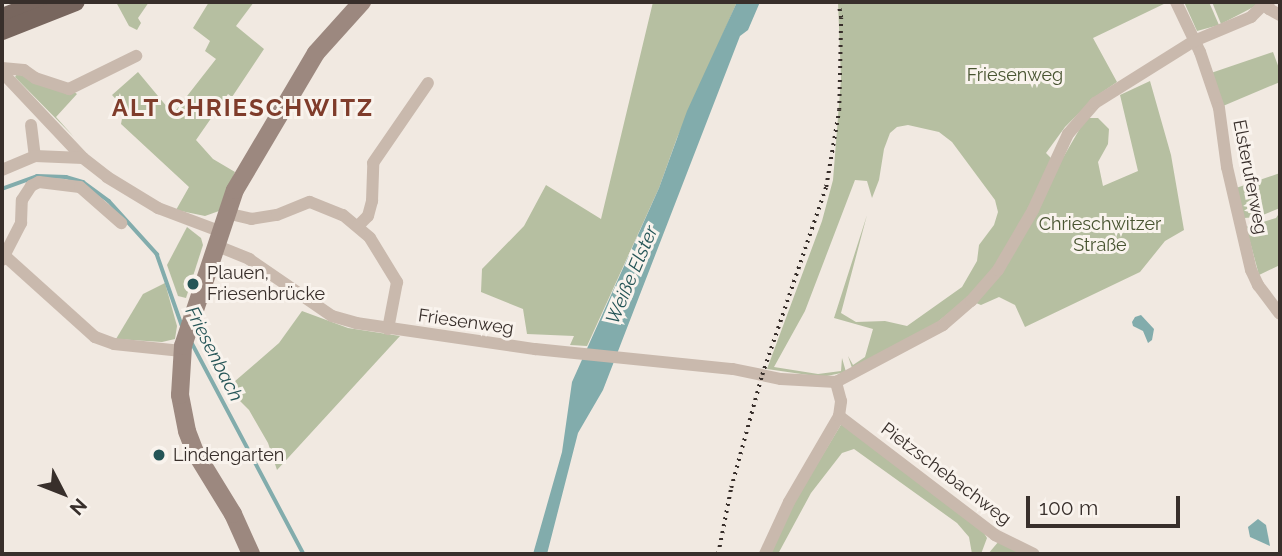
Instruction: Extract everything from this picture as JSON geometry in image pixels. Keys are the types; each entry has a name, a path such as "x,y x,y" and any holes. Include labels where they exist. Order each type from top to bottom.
{"main road":[{"path":"4,26 42,2"},
{"path":"4,26 76,2"},
{"path":"251,554 233,514 195,452 187,431 180,395 183,349 217,238 235,190 316,53 362,2"}],"street":[{"name":"Elsteruferweg","path":"1176,2 1219,108 1227,167 1251,270 1258,285 1280,314"},
{"path":"765,554 789,502 839,416 841,401 836,382 943,325 971,301 998,270 1033,210 1068,134 1079,120 1116,88 1194,41 1251,17 1267,2 1269,9 1280,15"},
{"name":"Friesenweg","path":"2,70 24,70 35,78 69,89 136,56"},
{"name":"Friesenweg","path":"2,70 83,158 150,203 217,238 332,316 388,329 733,369 781,379 836,382"},
{"path":"358,226 368,216 372,201 373,163 428,83"},
{"path":"31,125 35,156"},
{"path":"2,170 35,156 83,158"},
{"path":"121,223 80,187 39,183 31,186 22,200 20,223 3,258 95,337 114,344 183,349"},
{"path":"226,213 251,219 277,215 310,202 343,215 358,226 387,261 397,282 388,329"},
{"name":"Pietzschebachweg","path":"839,416 995,535 1034,554"}],"green space":[{"path":"116,2 149,2 138,18 141,23 137,30 129,26"},
{"path":"209,2 254,2 236,26 264,49 232,97 228,94 196,140 213,159 235,172 219,211 205,216 176,210 189,187 121,124 124,108 112,95 138,72 173,114 216,59 205,51 210,41 193,28"},
{"path":"653,2 737,2 677,138 659,188 587,346 570,345 574,336 527,334 523,309 481,292 482,269 524,226 546,185 601,219"},
{"name":"Chrieschwitzer Straße","path":"838,2 1168,2 1093,38 1117,82 1095,97 1065,127 1046,153 1052,159 1064,156 1086,118 1098,118 1109,129 1108,144 1098,162 1103,186 1138,171 1120,95 1150,81 1171,155 1184,230 1165,241 1140,272 1025,327 1015,305 999,297 981,305 966,299 929,329 852,368 848,356 853,365 865,357 873,329 834,318 867,215 841,313 856,322 885,321 907,326 962,287 977,261 979,245 994,225 998,212 995,200 952,142 939,132 908,125 897,127 890,133 884,149 879,180 872,198 867,181 855,180 805,311 774,367 818,374 841,371 842,358 846,372 822,377 767,369 822,221 833,180 841,79"},
{"path":"1184,2 1209,2 1219,25 1197,31"},
{"path":"1212,2 1263,2 1221,24"},
{"path":"1273,52 1280,71 1280,82 1223,106 1211,73"},
{"path":"17,74 77,94 56,117 74,137 15,77"},
{"path":"1280,173 1280,208 1258,217 1244,218 1236,188"},
{"path":"1280,212 1280,265 1259,275 1246,227 1276,218"},
{"path":"187,227 201,238 203,245 186,298 178,296 167,265"},
{"path":"165,283 177,326 175,339 162,342 116,339 143,294"},
{"path":"302,311 348,328 400,336 277,470 268,443 249,410 227,388 279,343"},
{"path":"842,423 984,533 987,538 981,554 972,554 969,537 957,523 854,449 842,453 811,493 778,554 769,554 793,504"},
{"path":"999,541 1029,554 988,554"}],"water":[{"name":"Weiße Elster","path":"737,2 760,2 748,30 740,36 603,390 578,433 547,554 533,554 562,452 572,382 659,188 687,111"},
{"path":"1141,315 1154,329 1152,340 1148,343 1143,331 1133,326 1132,322 1135,317"},
{"path":"1258,519 1266,525 1270,546 1250,537 1248,527"}],"waterway":[{"name":"Friesenbach","path":"2,189 37,176 66,177 83,182 109,201 157,254 182,325"},
{"name":"Friesenbach","path":"191,341 304,554"}],"railway":[{"path":"718,554 731,488 762,375 826,187 839,110 841,18 838,2"}],"place":[{"name":"Plauen, Friesenbrücke","path":"193,284"},
{"name":"Lindengarten","path":"159,455"}],"district":[{"name":"ALT CHRIESCHWITZ","path":"243,108"}]}
